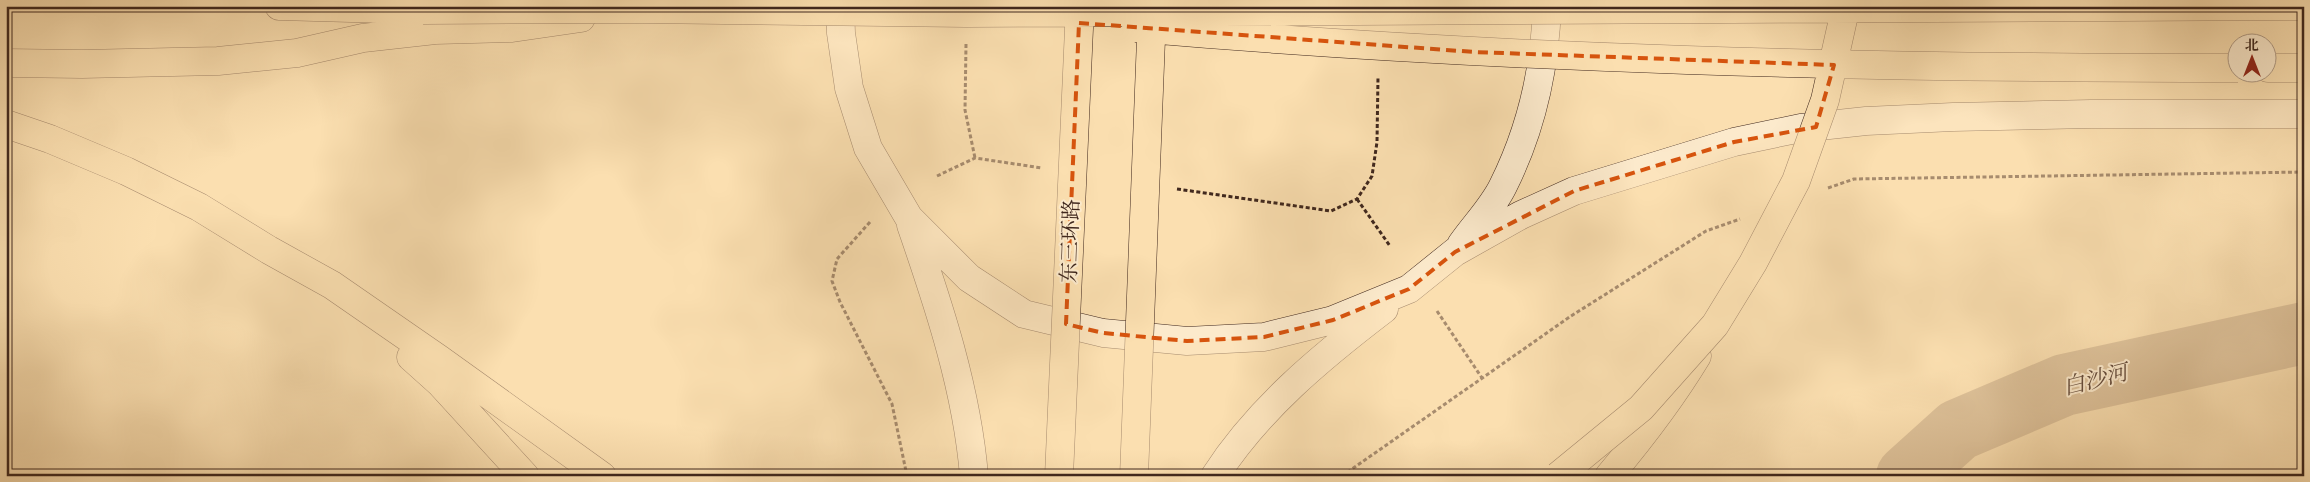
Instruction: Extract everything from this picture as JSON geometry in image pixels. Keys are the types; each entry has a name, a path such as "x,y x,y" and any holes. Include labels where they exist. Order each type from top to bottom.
{"highway":[{"path":"279,6 429,20 642,9 1687,62 1998,68 2228,68"},
{"name":"东三环路","path":"1058,476 1080,6"},
{"path":"1134,476 1152,6"},
{"path":"1609,476 1636,445 1677,388 1753,264 1796,182 1825,100 1846,6"},
{"path":"966,24 2304,6"},
{"path":"6,63 82,64 218,61 297,53 429,20"},
{"path":"2278,68 2304,68"},
{"path":"6,124 50,139 134,175 199,207 269,250 332,285 602,476"},
{"path":"332,285 440,383 525,476"},
{"path":"1558,476 1641,408 1715,325"}],"main road":[{"path":"840,6 841,33 849,88 868,148 909,218 943,320 972,448 974,476"},
{"path":"1456,252 1502,188 1521,146 1536,97 1546,30 1547,6"},
{"path":"1215,476 1248,431 1298,380 1351,334 1456,252 1521,215 1574,191 1734,142 1801,128 1866,121 2091,114 2304,114"},
{"path":"909,218 969,278 1024,314 1103,333 1187,341 1264,337 1333,320 1409,290"}],"path":[{"path":"966,24 965,110 975,158"},
{"path":"1169,188 1331,212 1356,199 1372,176 1376,142 1378,74"},
{"path":"937,176 975,158 1043,168"},
{"path":"1826,188 1854,179 2304,172"},
{"path":"1356,199 1390,246"},
{"path":"1342,476 1571,316 1706,230 1743,218"},
{"path":"870,222 837,260 832,281 840,302 892,404 907,476"},
{"path":"1436,311 1482,378"}],"highlighted area":[{"path":"1079,23 1474,52 1834,65 1816,127 1734,142 1574,191 1455,252 1409,289 1333,320 1264,337 1187,341 1103,333 1066,324"}],"waterway":[{"name":"白沙河","path":"1907,476 1958,430 2064,385 2304,333"}],"railway":[{"path":"2293,476 2304,472"}]}
